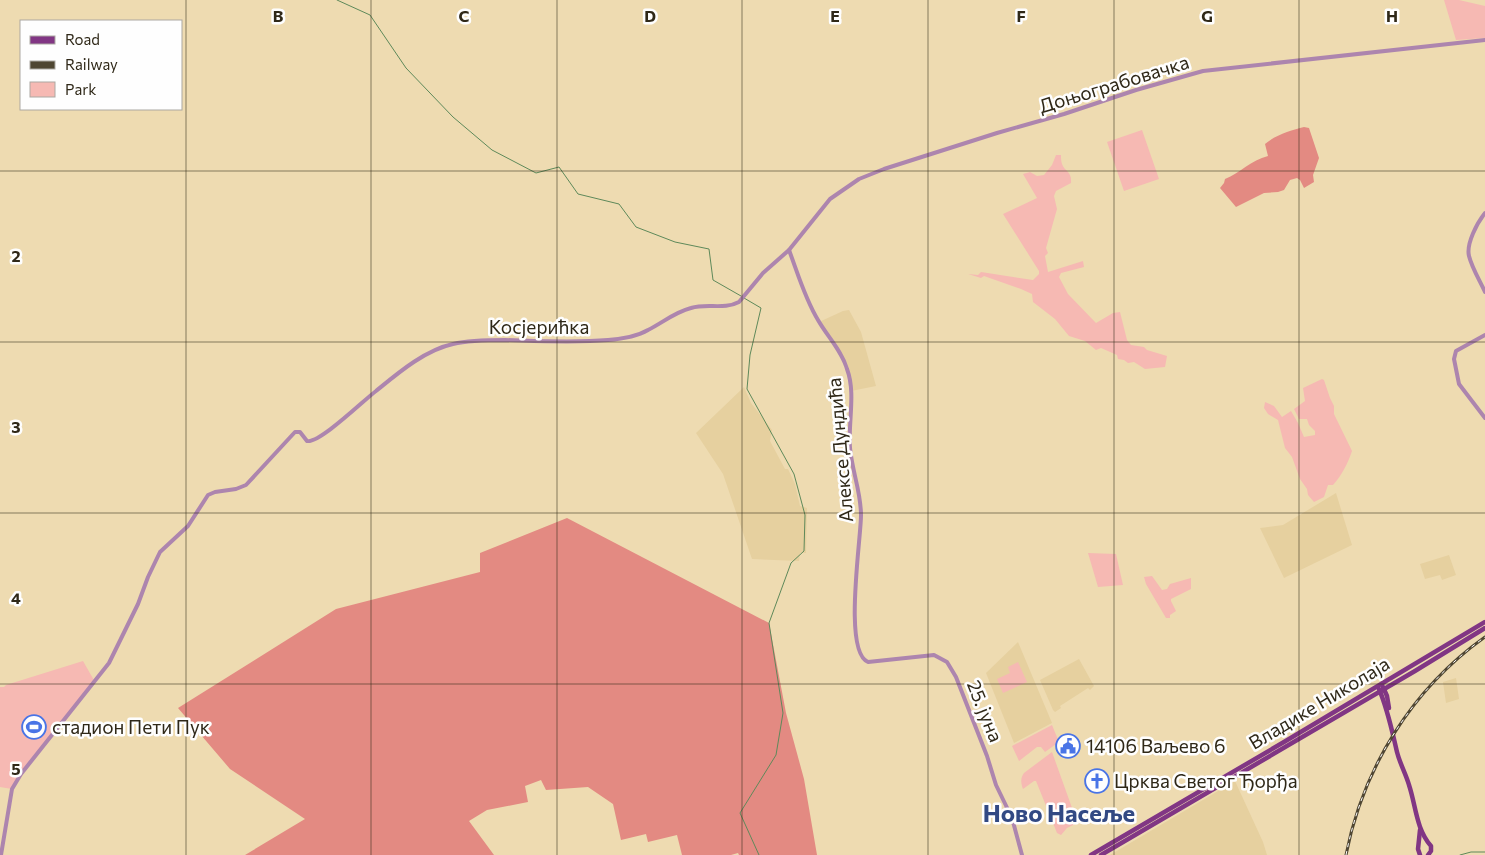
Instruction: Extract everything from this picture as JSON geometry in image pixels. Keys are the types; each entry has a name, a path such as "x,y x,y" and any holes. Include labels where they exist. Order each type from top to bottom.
{"main road":[{"name":"Владике Николаја","path":"1101,855 1369,697 1381,687 1485,622"},
{"name":"Владике Николаја","path":"1091,855 1291,738 1485,628"},
{"path":"1381,687 1389,715"},
{"path":"1381,687 1387,696 1397,753 1409,784 1420,828 1431,848 1428,855"},
{"path":"1369,697 1378,698 1384,702"},
{"path":"1420,828 1418,849 1421,855"},
{"path":"1418,846 1421,843 1427,843"}],"street":[{"name":"Доњограбовачка","path":"789,250 830,199 850,184 868,175 1136,90 1214,69 1485,40"},
{"path":"1485,213 1474,231 1469,254 1485,292"},
{"name":"Косјерићка","path":"0,855 12,789 109,663 138,604 160,552 188,526 206,496 246,485 297,431 301,432 307,441 312,442 414,362 435,350 452,344 482,340 608,340 630,337 689,309 703,306 730,306 739,302 763,273 789,250"},
{"name":"Алексе Дундића","path":"789,250 814,313 848,370 851,391 850,450 860,493 861,514 854,625 863,659"},
{"path":"1485,335 1456,351 1454,359 1458,384 1485,418"},
{"name":"25. јуна","path":"863,659 868,662 934,655 949,664 976,725 996,785 1012,818 1022,855"}],"shaded area":[{"path":"1304,127 1309,128 1319,158 1313,175 1314,182 1304,188 1297,178 1290,180 1284,190 1264,193 1236,207 1220,188 1225,179 1256,160 1268,156 1265,144 1269,141 1284,133"},
{"path":"849,310 861,332 876,386 851,391 847,367 819,322"},
{"path":"744,387 751,403 772,430 770,441 795,484 800,506 807,508 806,553 800,553 799,561 752,559 723,474 696,433"},
{"path":"1336,493 1352,545 1284,578 1260,528 1283,525"},
{"path":"567,518 769,623 786,713 804,779 817,855 739,855 738,853 731,855 682,855 677,835 648,842 646,834 621,840 613,804 588,787 546,790 541,780 525,786 528,802 487,810 469,821 494,855 245,855 305,819 230,769 178,708 336,609 480,572 480,553"},
{"path":"1449,555 1456,575 1442,580 1440,575 1425,579 1420,564"},
{"path":"1018,642 1052,723 1014,743 986,673"},
{"path":"1079,659 1094,686 1060,706 1061,708 1055,712 1040,680"},
{"path":"1456,678 1459,699 1446,703 1443,682"},
{"path":"1235,781 1267,855 1110,855"}],"green space":[{"path":"1444,0 1459,0 1485,6 1485,38 1456,40"},
{"path":"1142,130 1159,179 1124,191 1107,142"},
{"path":"1056,155 1061,155 1062,164 1069,174 1071,183 1056,191 1054,196 1057,209 1046,248 1048,253 1045,256 1048,272 1083,261 1084,267 1061,273 1059,277 1068,294 1096,323 1113,313 1120,312 1127,340 1131,345 1144,347 1147,350 1167,356 1165,367 1145,369 1134,362 1128,363 1118,359 1117,355 1101,348 1096,350 1085,341 1069,336 1055,319 1033,302 1032,294 984,276 981,278 968,274 978,275 981,272 1033,280 1039,274 1039,271 1003,214 1037,198 1023,174 1030,172 1037,176 1044,175 1052,165"},
{"path":"1322,379 1334,406 1334,414 1352,451 1349,460 1336,481 1333,485 1328,485 1324,497 1314,502 1308,495 1292,457 1285,448 1278,420 1268,414 1264,408 1265,402 1274,406 1282,417 1291,411 1304,437 1315,435 1315,431 1309,425 1307,419 1299,419 1294,409 1305,401 1303,388"},
{"path":"1088,553 1116,554 1123,585 1098,587"},
{"path":"1152,576 1162,590 1167,589 1170,584 1191,578 1191,589 1171,599 1176,611 1170,615 1170,618 1166,618 1146,584 1144,577"},
{"name":"стадион Пети Пук","path":"83,661 95,682 12,789 0,787 0,687"},
{"path":"1018,662 1027,682 1003,693 997,679 1010,673 1008,667"},
{"path":"1052,725 1059,742 1045,752 1041,747 1037,747 1019,761 1012,746"},
{"path":"1052,752 1076,819 1075,824 1067,828 1061,835 1057,833 1036,781 1023,789 1021,783 1024,773"}],"waterway":[{"path":"337,0 370,15 406,68 453,117 492,150 536,173 559,167 578,194 619,204 636,227 675,242 709,249 713,280 741,296"},
{"path":"744,298 761,308 750,355 747,389 794,474 805,515 804,551 791,563 769,623 783,713 776,755 740,813 759,855"},
{"path":"1460,855 1471,852 1485,852"}],"railway":[{"path":"1346,855 1354,823 1365,792 1378,762 1394,733 1413,706 1435,681 1485,637"}],"place":[{"name":"стадион Пети Пук","path":"34,727"},
{"name":"14106 Ваљево 6","path":"1068,746"},
{"name":"Црква Светог Ђорђа","path":"1097,781"}],"district":[{"name":"Ново Насеље","path":"1059,814"}]}
